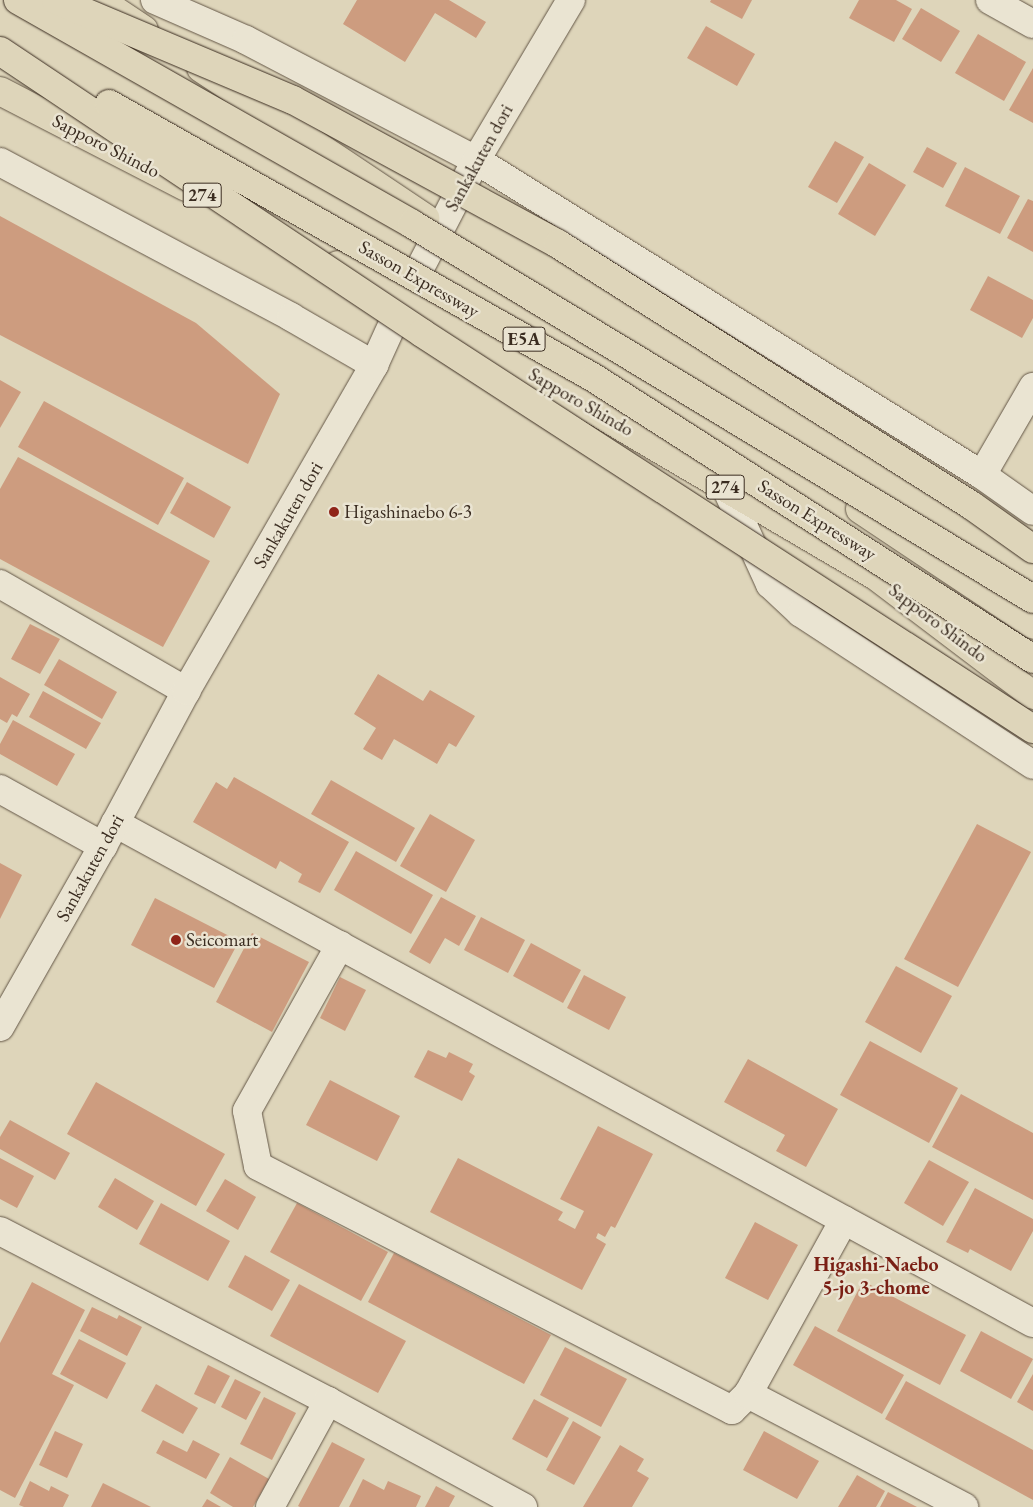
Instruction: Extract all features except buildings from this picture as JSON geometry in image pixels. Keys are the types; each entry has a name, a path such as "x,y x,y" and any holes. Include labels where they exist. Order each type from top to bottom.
{"highway":[{"name":"E5A","path":"18,0 412,224 1033,599"},
{"path":"56,0 293,100 558,244 971,504 1033,549"},
{"path":"99,0 1033,625"},
{"name":"Sasson Expressway","path":"0,42 594,378 1033,659"},
{"path":"0,51 422,333 1033,729"},
{"name":"Sapporo Shindo","path":"0,91 404,299 876,576 1033,695"}],"street":[{"path":"156,0 246,40 476,160 982,475 1033,511"},
{"name":"Sankakuten dori","path":"0,1027 109,835 186,691 374,365 404,299 476,160 570,0"},
{"path":"990,0 1033,24"},
{"path":"0,162 291,317 374,365"},
{"path":"982,475 1033,387"},
{"path":"726,488 770,584 801,613 1033,764"},
{"path":"0,584 186,691"},
{"path":"0,789 109,835 340,945 1033,1323"},
{"path":"340,945 247,1111 258,1166 732,1410 748,1394 844,1220"},
{"path":"0,1231 328,1401 506,1503"},
{"path":"748,1394 964,1507"},
{"path":"270,1507 328,1401"}],"place":[{"name":"Higashinaebo 6-3","path":"334,512"},
{"name":"Seicomart","path":"176,940"}],"district":[{"name":"Higashi-Naebo 5-jo 3-chome","path":"876,1276"}]}
